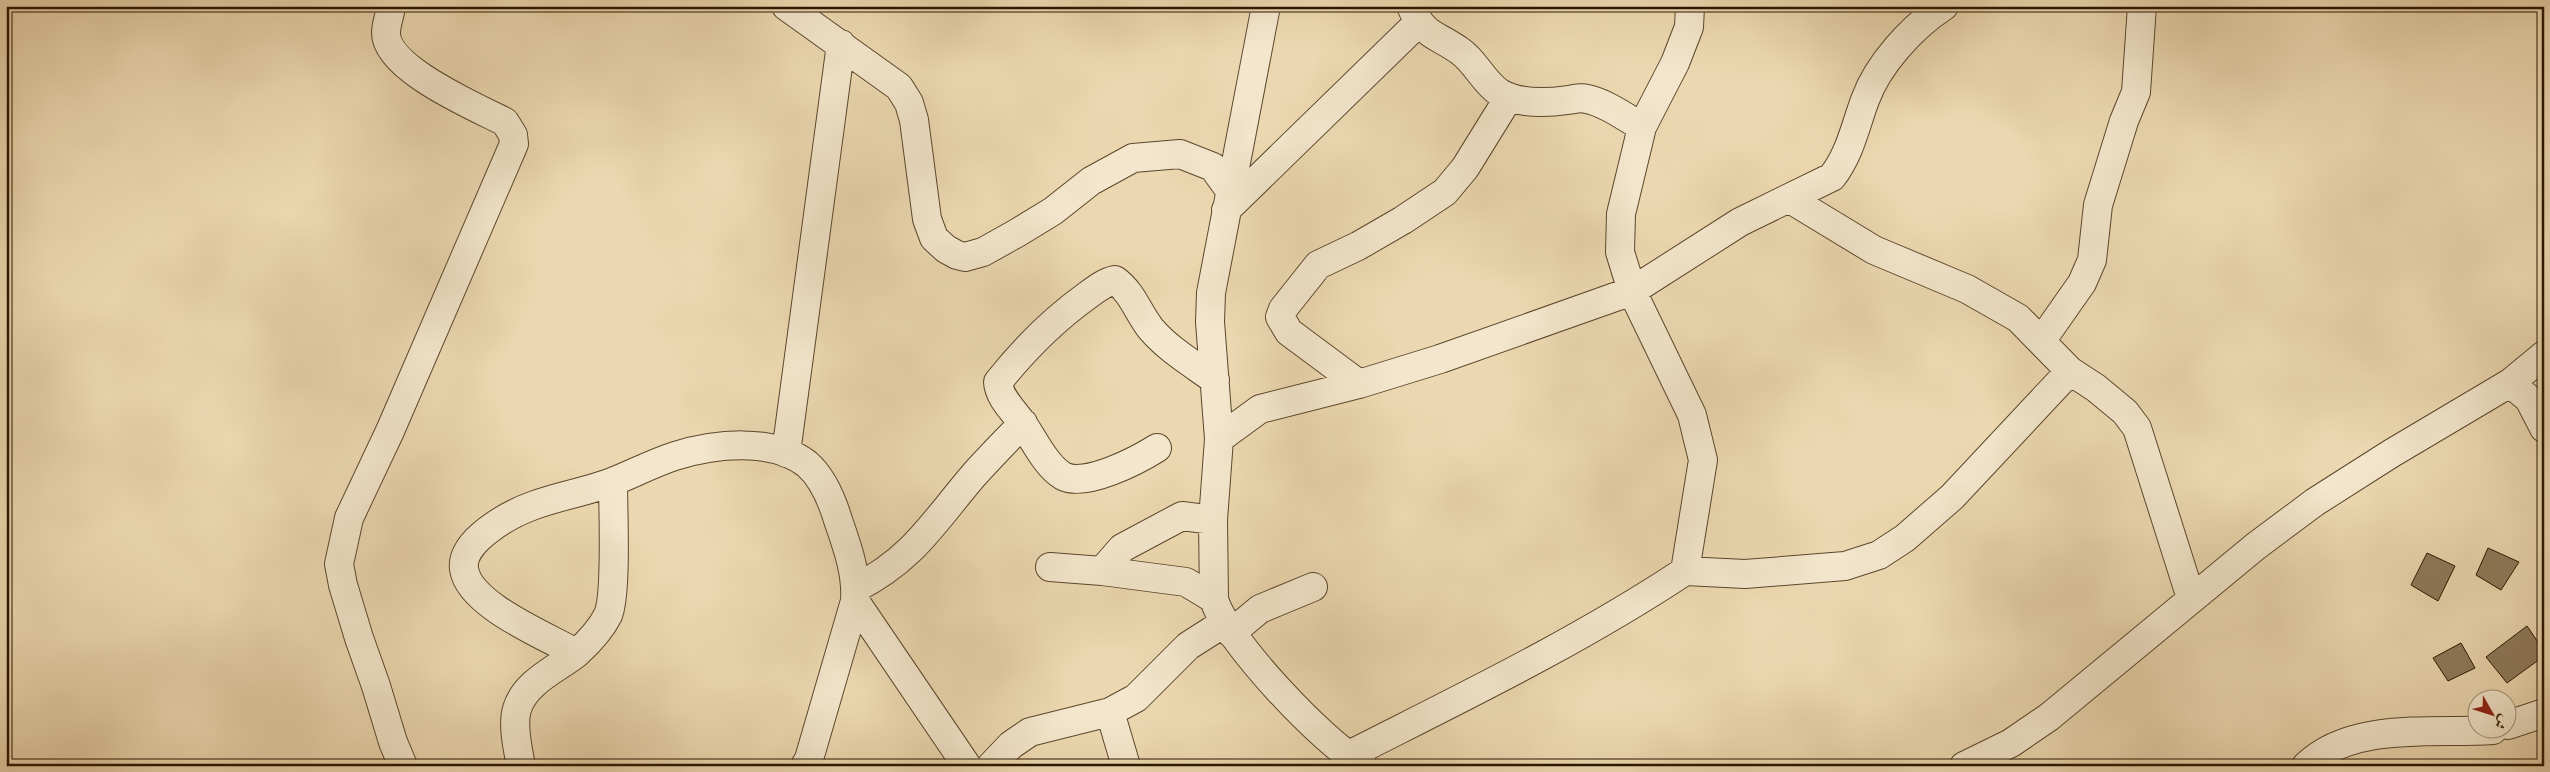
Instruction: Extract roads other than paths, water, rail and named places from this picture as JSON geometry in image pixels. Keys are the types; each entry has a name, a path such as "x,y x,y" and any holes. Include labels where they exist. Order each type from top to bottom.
{"street":[{"path":"391,6 386,34 398,58 414,73 505,122 513,134 514,144 390,431 349,518 339,564 343,585 359,638 376,686 392,742 403,766"},
{"path":"786,6 899,87 909,103 914,120 927,219 934,238 946,250 964,257 983,252 1053,211 1090,181 1133,158 1180,154 1213,168 1228,201"},
{"path":"1223,618 1213,520 1219,439 1210,322 1211,293 1266,6"},
{"path":"1685,571 1703,460 1692,415 1632,290 1620,252 1621,214 1642,127 1675,63 1689,27 1690,6"},
{"path":"1219,439 1260,409 1359,384 1497,340 1632,290 1764,208 1790,199 1832,178 1842,165 1851,144 1865,98 1880,70 1908,36 1944,6"},
{"path":"2042,340 2082,283 2092,260 2098,205 2124,121 2136,92 2142,6"},
{"path":"1228,201 1414,14 1429,33 1466,55 1488,83 1509,96 1530,101 1588,99 1614,110 1642,127"},
{"path":"786,453 841,44"},
{"path":"1359,384 1289,332 1280,317 1283,309 1318,265 1373,238 1444,192 1465,168 1509,96"},
{"path":"1790,199 1874,250 1967,289 2018,318 2042,340 2070,371 2125,412 2137,428 2191,598"},
{"path":"1157,448 1105,473 1075,479 1063,476 1053,466 1004,398 999,389 998,382 1029,344 1063,312 1109,281 1115,280 1124,286 1151,329 1174,351 1215,380"},
{"path":"1964,766 2011,743 2049,717 2191,598 2315,502 2392,453 2510,383 2544,356"},
{"path":"1050,567 1102,571 1186,582 1223,618 1282,692 1356,761 1639,602 1685,571 1745,574 1845,566 1879,555 1905,538 1952,497 2070,371"},
{"path":"2510,383 2529,399 2544,428"},
{"path":"855,594 906,556 974,476 1023,423"},
{"path":"576,653 492,605 477,594 468,582 464,568 466,552 488,530 531,506 613,482 674,456 701,449 749,445 786,453 807,465 824,485 849,552 855,594 812,750 805,766"},
{"path":"522,766 515,721 517,709 523,697 544,675 576,653 598,631 609,613 612,588 613,482"},
{"path":"1102,571 1122,548 1182,516 1213,520"},
{"path":"991,766 1010,745 1030,732 1110,712 1136,698 1188,646 1223,618 1260,609 1313,587"},
{"path":"855,594 967,766"},
{"path":"1110,712 1126,766"},
{"path":"2518,722 2544,713"},
{"path":"2306,766 2328,749 2344,742 2415,730 2468,730"}]}
